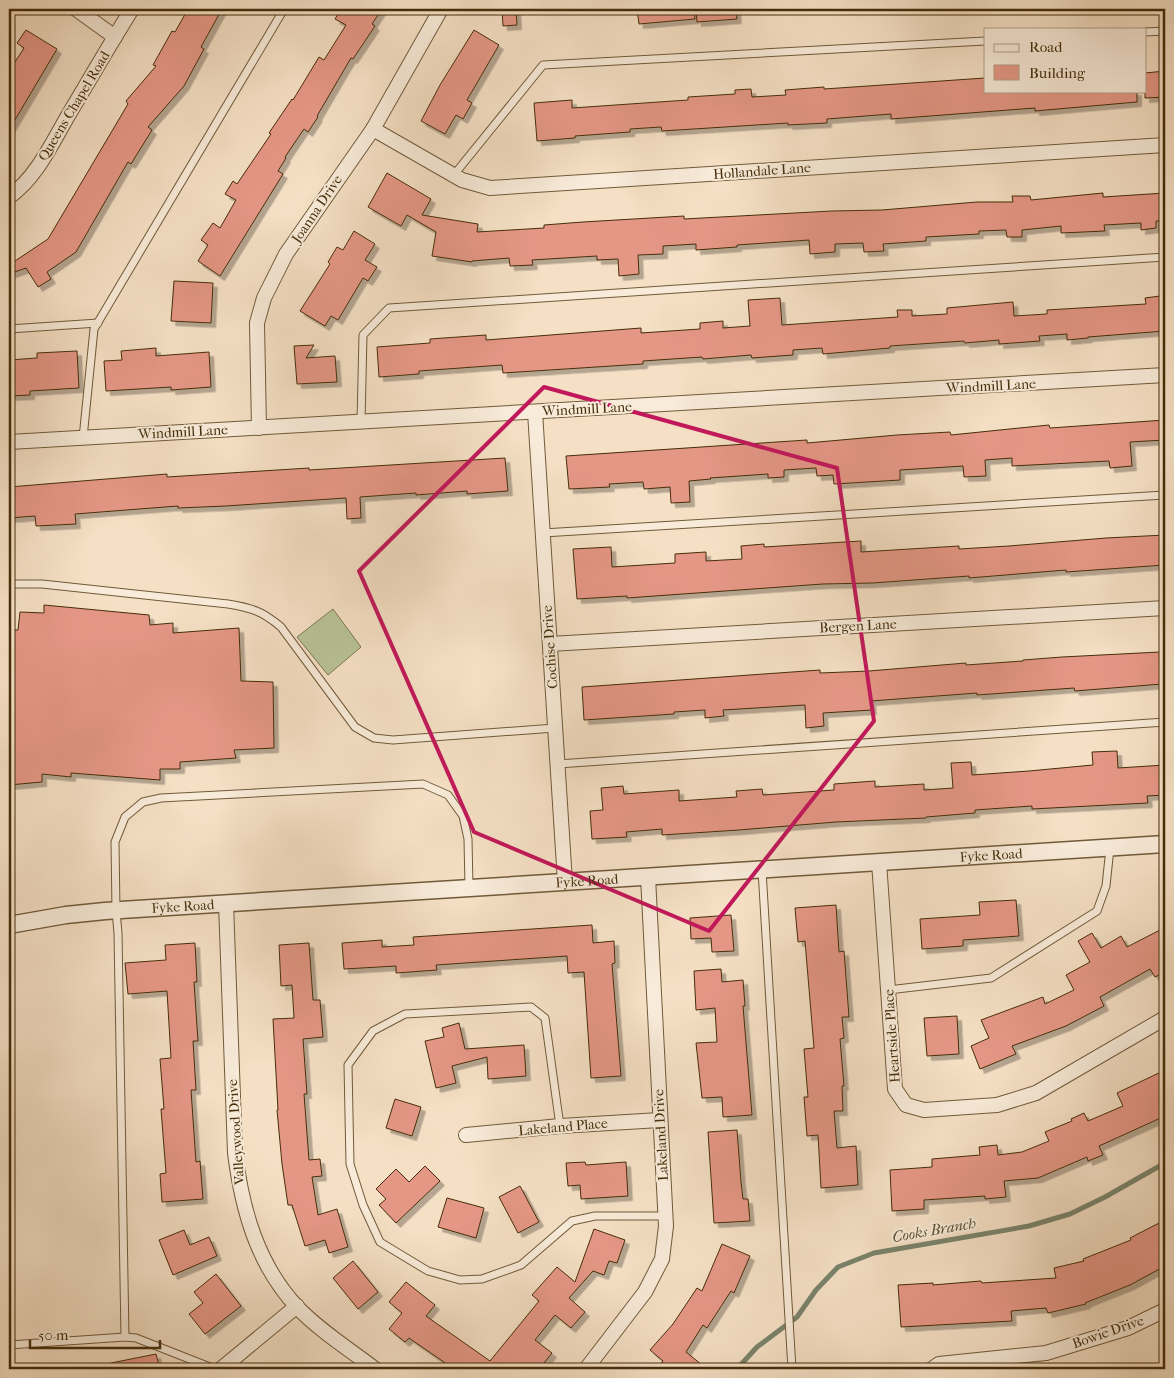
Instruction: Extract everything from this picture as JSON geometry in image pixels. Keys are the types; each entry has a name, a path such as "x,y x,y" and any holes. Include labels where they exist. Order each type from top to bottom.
{"street":[{"path":"76,9 114,37"},
{"name":"Queens Chapel Road","path":"9,197 17,191 50,150 132,9"},
{"name":"Joanna Drive","path":"260,428 257,324 264,298 286,254 373,128 441,9"},
{"name":"Hollandale Lane","path":"373,128 453,176 490,188 1165,145"},
{"name":"Windmill Lane","path":"9,442 1165,376"},
{"name":"Cochise Drive","path":"535,412 565,882"},
{"name":"Bergen Lane","path":"550,644 1165,608"},
{"name":"Fyke Road","path":"9,925 66,915 116,911 1165,844"},
{"name":"Heartside Place","path":"880,862 895,1089 906,1105 924,1110 997,1105 1036,1093 1165,1018"},
{"name":"Lakeland Drive","path":"586,1369 645,1292 662,1259 666,1226 648,877"},
{"name":"Valleywood Drive","path":"226,904 234,1153 238,1184 249,1225 262,1255 275,1278 297,1306 324,1330 375,1369"},
{"name":"Lakeland Place","path":"466,1136 560,1126 660,1120"},
{"path":"221,1369 297,1306"},
{"name":"Bowie Drive","path":"932,1369 940,1364 1046,1353 1128,1328 1165,1310"}],"lane":[{"path":"83,438 94,329 284,9"},
{"path":"1146,32 1165,31"},
{"path":"453,176 543,65 984,41"},
{"path":"362,422 363,335 389,308 1165,257"},
{"path":"9,329 98,323"},
{"path":"543,533 1165,495"},
{"path":"9,584 42,584 252,608 268,616 281,627 355,727 374,738 394,740 555,728"},
{"path":"558,764 1165,722"},
{"path":"126,1337 115,842 126,817 143,802 161,798 423,784 448,795 463,816 468,839 469,888"},
{"path":"888,990 991,978 1097,912 1106,886 1110,847"},
{"path":"762,870 792,1369"},
{"path":"560,1126 545,1018 531,1008 405,1014 373,1032 348,1065 350,1164 363,1205 380,1242 428,1271 460,1280 482,1279 521,1265 572,1221 595,1216 665,1216"},
{"path":"9,1344 136,1338 215,1369"}],"highlighted area":[{"path":"544,387 837,468 874,721 709,931 474,832 359,571"}],"green space":[{"path":"333,609 361,647 328,675 297,637"}],"building":[{"path":"188,9 222,9 201,47 204,49 184,86 148,127 152,130 131,164 128,162 76,252 47,272 51,279 38,287 26,268 9,274 9,265 48,239 128,104 126,101 156,66 153,65 172,31 175,32"},
{"path":"341,9 382,9 372,24 375,26 353,59 351,58 318,117 308,132 304,129 285,157 278,171 283,174 220,276 198,261 208,245 201,240 213,223 220,228 236,200 225,194 233,181 237,184 319,57 324,60 346,25 335,19"},
{"path":"502,9 516,9 517,25 503,26"},
{"path":"637,9 694,9 695,19 639,24"},
{"path":"696,9 736,9 737,19 697,22"},
{"path":"26,30 57,49 9,130 9,71 24,48 17,43"},
{"path":"474,30 499,45 467,100 472,103 463,119 456,115 445,134 421,121 440,85"},
{"path":"1165,71 1165,97 1145,98 1146,73"},
{"path":"984,78 984,92 1137,92 1137,102 1035,111 1035,108 891,119 891,114 827,119 827,123 788,125 788,123 662,131 661,127 630,129 630,132 537,141 534,103 572,100 572,108 688,100 688,97 735,94 735,90 751,89 752,97 786,95 785,90 824,87 824,89"},
{"path":"387,173 431,199 422,215 478,224 477,232 544,228 544,225 583,222 684,216 684,219 882,210 977,202 1013,202 1012,196 1030,196 1031,200 1103,193 1103,197 1165,193 1165,221 1156,221 1156,228 1141,230 1141,223 1104,225 1105,231 1061,233 1061,226 1022,230 1022,237 1007,237 1006,230 979,231 979,234 926,237 926,241 883,244 884,251 864,252 863,243 835,244 835,252 810,254 809,240 696,250 696,244 663,246 663,254 638,255 639,274 619,276 618,259 597,260 597,256 532,260 533,265 510,266 509,258 472,262 432,256 436,232 407,215 401,226 368,207"},
{"path":"354,231 375,244 365,260 377,267 368,281 363,278 338,320 331,316 325,326 300,311 330,264 328,262 337,247 343,250"},
{"path":"174,281 213,283 211,323 171,321"},
{"path":"1160,296 1161,304 1165,303 1165,331 1067,340 1067,334 1039,336 1040,341 999,344 999,340 965,343 964,341 890,346 890,348 823,354 822,348 793,350 793,355 752,358 751,355 703,359 702,357 643,361 643,364 503,373 502,365 419,371 419,374 379,377 377,347 430,343 430,339 486,335 486,340 641,328 641,333 700,329 700,323 723,321 723,328 750,326 748,300 780,298 782,325 898,317 897,310 912,310 912,316 947,314 947,308 1013,302 1014,316 1047,314 1047,310 1146,304 1145,298"},
{"path":"314,345 306,358 335,356 337,382 297,384 294,346"},
{"path":"156,348 156,356 209,352 211,387 171,390 171,387 106,391 104,361 122,360 121,351"},
{"path":"77,351 79,388 30,391 30,395 9,396 9,360 37,358 37,353"},
{"path":"1165,420 1165,440 1130,442 1132,466 1110,468 1109,461 1012,466 1012,458 985,460 986,476 964,477 963,466 900,470 900,480 834,484 833,475 817,476 816,468 784,470 784,477 768,478 768,474 689,481 690,502 671,503 670,487 644,489 643,482 609,484 610,487 569,489 566,456 807,440 807,443 950,432 951,435 1049,425 1050,428"},
{"path":"505,458 508,491 467,494 467,491 416,495 416,493 360,497 361,518 347,519 346,498 226,506 178,508 178,506 75,514 76,524 36,526 35,516 9,518 9,487 167,474 167,477"},
{"path":"1165,535 1165,565 1066,572 1066,570 969,578 969,576 873,583 823,584 627,598 627,596 577,599 573,549 611,547 612,567 675,563 675,554 706,552 706,561 742,559 741,546 764,544 764,547 861,541 861,552 959,546 959,549"},
{"path":"44,605 149,615 150,625 173,623 173,633 239,628 241,681 273,682 274,748 234,750 236,758 180,762 180,769 160,769 160,780 71,773 71,777 42,774 42,782 9,785 9,630 18,630 20,612 44,613"},
{"path":"1160,652 1162,684 1075,691 1074,688 871,701 872,710 823,713 824,726 806,728 805,705 723,710 724,716 705,718 705,710 584,720 582,687 820,670 820,673 869,671 966,663 966,665 1062,657"},
{"path":"1117,751 1118,768 1165,765 1165,795 1147,796 1148,803 1032,809 1032,806 975,810 975,813 926,818 836,822 662,835 662,829 626,832 627,837 592,839 590,811 603,810 601,788 623,786 624,794 679,790 679,801 737,797 736,791 762,789 763,795 834,790 834,784 875,781 875,787 924,784 924,790 953,788 951,763 971,762 972,775 1029,771 1093,765 1092,752"},
{"path":"1016,900 1019,936 963,940 963,946 922,949 920,919 980,915 979,902"},
{"path":"836,905 839,952 844,951 849,1017 842,1017 844,1038 840,1039 844,1086 842,1086 843,1111 834,1111 837,1148 856,1146 858,1185 821,1188 818,1135 807,1136 804,1097 808,1097 804,1049 814,1048 805,941 798,942 795,908"},
{"path":"731,915 734,951 712,952 711,938 691,939 690,918"},
{"path":"592,925 593,943 614,941 615,963 612,964 621,1076 591,1078 584,972 568,973 567,956 436,965 437,970 396,973 396,966 344,969 342,943 382,940 382,947 414,945 413,937"},
{"path":"1160,930 1165,940 1165,972 1155,977 1150,969 1100,997 1104,1006 1066,1026 1012,1046 1016,1054 980,1069 971,1046 989,1038 981,1020 1043,997 1045,1004 1074,990 1066,975 1090,962 1078,941 1092,933 1101,948 1121,936 1127,947"},
{"path":"195,943 197,982 194,982 198,1041 193,1041 196,1090 191,1090 196,1162 200,1161 203,1199 162,1202 160,1174 166,1173 161,1109 164,1109 160,1059 171,1058 167,991 128,994 125,963 166,960 165,945"},
{"path":"309,943 313,1000 320,1000 323,1037 303,1039 307,1094 304,1094 309,1160 320,1159 322,1176 312,1177 318,1215 337,1209 348,1247 329,1253 325,1240 305,1246 292,1205 288,1205 277,1110 273,1019 294,1018 292,985 281,986 279,945"},
{"path":"721,969 722,982 743,980 745,1006 743,1006 752,1115 723,1117 722,1097 702,1098 696,1043 717,1042 715,1008 696,1010 694,971"},
{"path":"957,1016 959,1054 927,1056 924,1018"},
{"path":"459,1023 465,1049 524,1045 526,1076 488,1079 487,1057 452,1066 456,1083 436,1088 425,1041 444,1037 442,1028"},
{"path":"1165,1070 1165,1116 1099,1146 1103,1155 1088,1161 1087,1157 1038,1178 1004,1181 1006,1197 985,1199 985,1196 924,1200 924,1209 892,1211 890,1170 932,1167 932,1159 980,1155 979,1147 997,1145 998,1155 1022,1152 1049,1141 1045,1132 1072,1121 1071,1119 1084,1113 1088,1121 1123,1106 1117,1093"},
{"path":"395,1099 421,1107 412,1136 386,1128"},
{"path":"737,1130 743,1199 748,1199 750,1221 714,1223 708,1132"},
{"path":"585,1162 586,1165 626,1162 628,1196 581,1199 580,1185 568,1186 566,1163"},
{"path":"425,1166 440,1181 396,1223 379,1205 386,1199 376,1189 396,1169 409,1182"},
{"path":"520,1186 539,1222 518,1233 499,1197"},
{"path":"447,1198 484,1208 476,1238 438,1227"},
{"path":"1161,1222 1165,1231 1165,1266 1130,1285 1086,1304 1048,1313 1046,1308 1011,1311 1012,1321 901,1327 898,1285 933,1283 933,1285 981,1281 982,1283 1056,1278 1054,1268 1084,1261 1083,1259 1131,1240 1130,1238"},
{"path":"594,1229 625,1240 617,1263 609,1261 604,1275 593,1271 569,1298 585,1312 571,1328 555,1315 535,1340 552,1353 539,1369 454,1369 409,1338 405,1342 389,1329 402,1313 389,1302 406,1282 435,1305 426,1316 490,1361 539,1301 532,1295 557,1267 575,1282"},
{"path":"184,1230 190,1245 209,1237 217,1256 173,1275 159,1240"},
{"path":"722,1244 750,1256 734,1293 731,1291 707,1328 703,1325 686,1352 707,1369 656,1369 663,1361 650,1350 673,1324 697,1288 702,1291"},
{"path":"353,1261 378,1292 358,1309 333,1278"},
{"path":"216,1274 241,1306 205,1334 189,1314 203,1303 194,1292"},
{"path":"156,1354 160,1369 112,1369 111,1363"}],"waterway":[{"name":"Cooks Branch","path":"737,1369 757,1347 797,1317 816,1290 838,1267 874,1253 1029,1226 1070,1214 1105,1197 1165,1163"}]}
